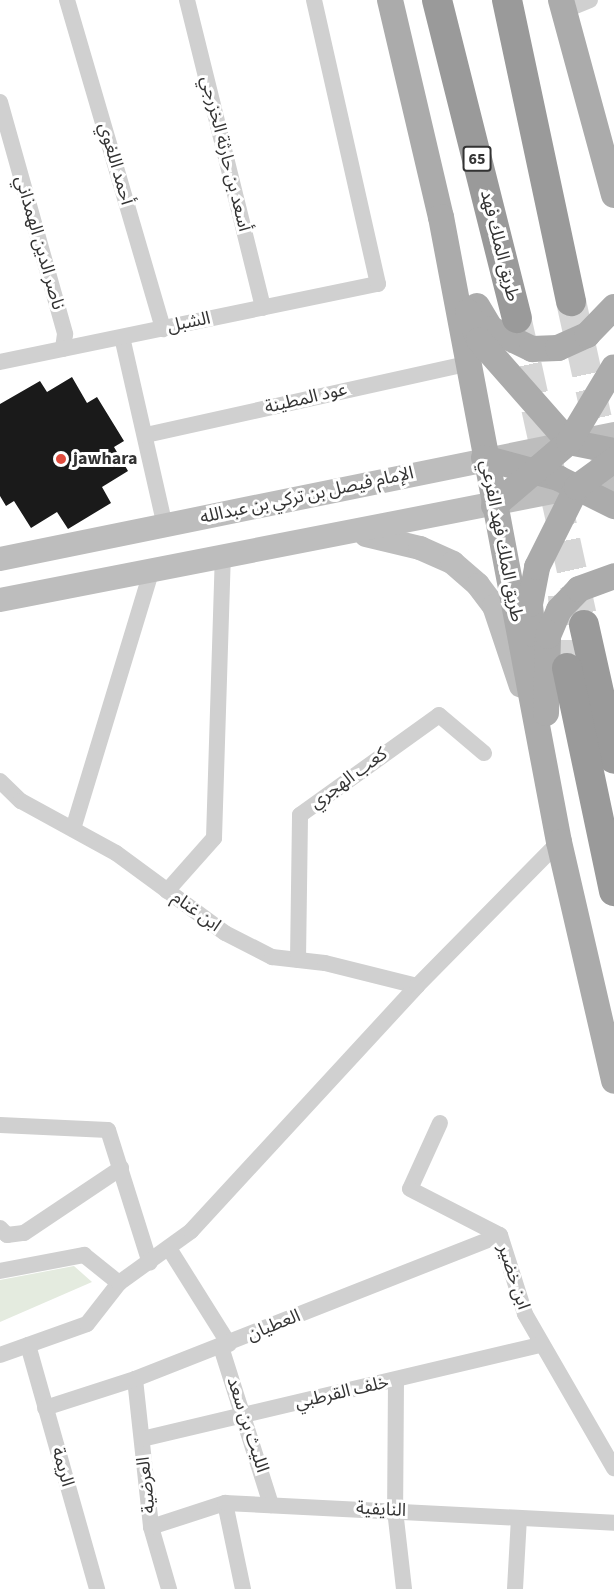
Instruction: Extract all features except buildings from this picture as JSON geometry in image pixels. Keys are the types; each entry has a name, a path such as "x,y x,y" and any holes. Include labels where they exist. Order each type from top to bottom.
{"highway":[{"name":"طريق الملك فهد","path":"437,0 517,318"},
{"path":"507,0 571,301"},
{"path":"584,625 614,759"},
{"path":"567,668 614,891"}],"main road":[{"name":"طريق الملك فهد الفرعي","path":"390,0 441,217 484,458 544,755 559,842 614,1082"},
{"path":"562,5 614,195 614,205"},
{"path":"441,217 482,318 503,338 532,349 558,348 593,331 614,307"},
{"path":"441,217 479,340 569,442 614,451"},
{"path":"494,506 538,471 569,442 614,367"},
{"name":"الإمام فيصل بن تركي بن عبدالله","path":"0,559 165,527 484,458 614,434"},
{"path":"484,458 538,471 614,506"},
{"path":"544,755 530,604 537,567 577,487 614,459"},
{"path":"0,600 358,533 614,480"},
{"path":"358,533 420,548 453,563 478,585 494,606 544,755"},
{"path":"544,755 548,636 559,610 579,589 614,576"}],"street":[{"name":"أحمد اللغوي","path":"67,0 163,329"},
{"name":"أسعد بن حارثة الخزرجي","path":"187,0 263,308"},
{"name":"الشبل","path":"0,362 378,284 314,0"},
{"path":"562,5 590,0"},
{"name":"ناصر الدين الهمذاني","path":"0,102 65,334 63,349"},
{"path":"122,337 165,527"},
{"name":"عود المطينة","path":"146,435 467,364"},
{"path":"167,891 214,838 223,558"},
{"path":"73,829 151,572"},
{"name":"كعب الهجري","path":"298,960 300,815 439,715 484,753"},
{"name":"ابن غنام","path":"0,781 21,801 73,829 167,891 225,933 272,957 298,960 417,986"},
{"path":"0,1355 87,1324 119,1283 170,1250 417,986 559,842"},
{"name":"ابن خضير","path":"440,1123 410,1189 500,1235 525,1314 614,1468"},
{"path":"0,1125 108,1130 150,1263"},
{"path":"0,1228 7,1235 24,1233 121,1168"},
{"name":"العطيان","path":"45,1408 135,1379 225,1345 500,1235"},
{"name":"الليث بن سعد","path":"170,1250 225,1345 271,1504"},
{"path":"0,1271 84,1255 119,1283"},
{"name":"الريمة","path":"28,1345 97,1589"},
{"name":"خلف القرطبي","path":"142,1439 541,1345"},
{"name":"العرضية","path":"135,1379 151,1527 169,1589"},
{"path":"396,1380 395,1510 404,1589"},
{"path":"225,1503 243,1589"},
{"name":"النايفية","path":"151,1527 225,1503 614,1523"},
{"path":"515,1589 519,1518"}],"shaded area":[{"path":"74,1266 92,1282 0,1322 0,1280"}],"tunnel":[{"path":"571,301 607,465"},
{"path":"517,321 584,625"},
{"path":"563,595 567,668"}],"place":[{"name":"jawhara","path":"61,459"}]}
